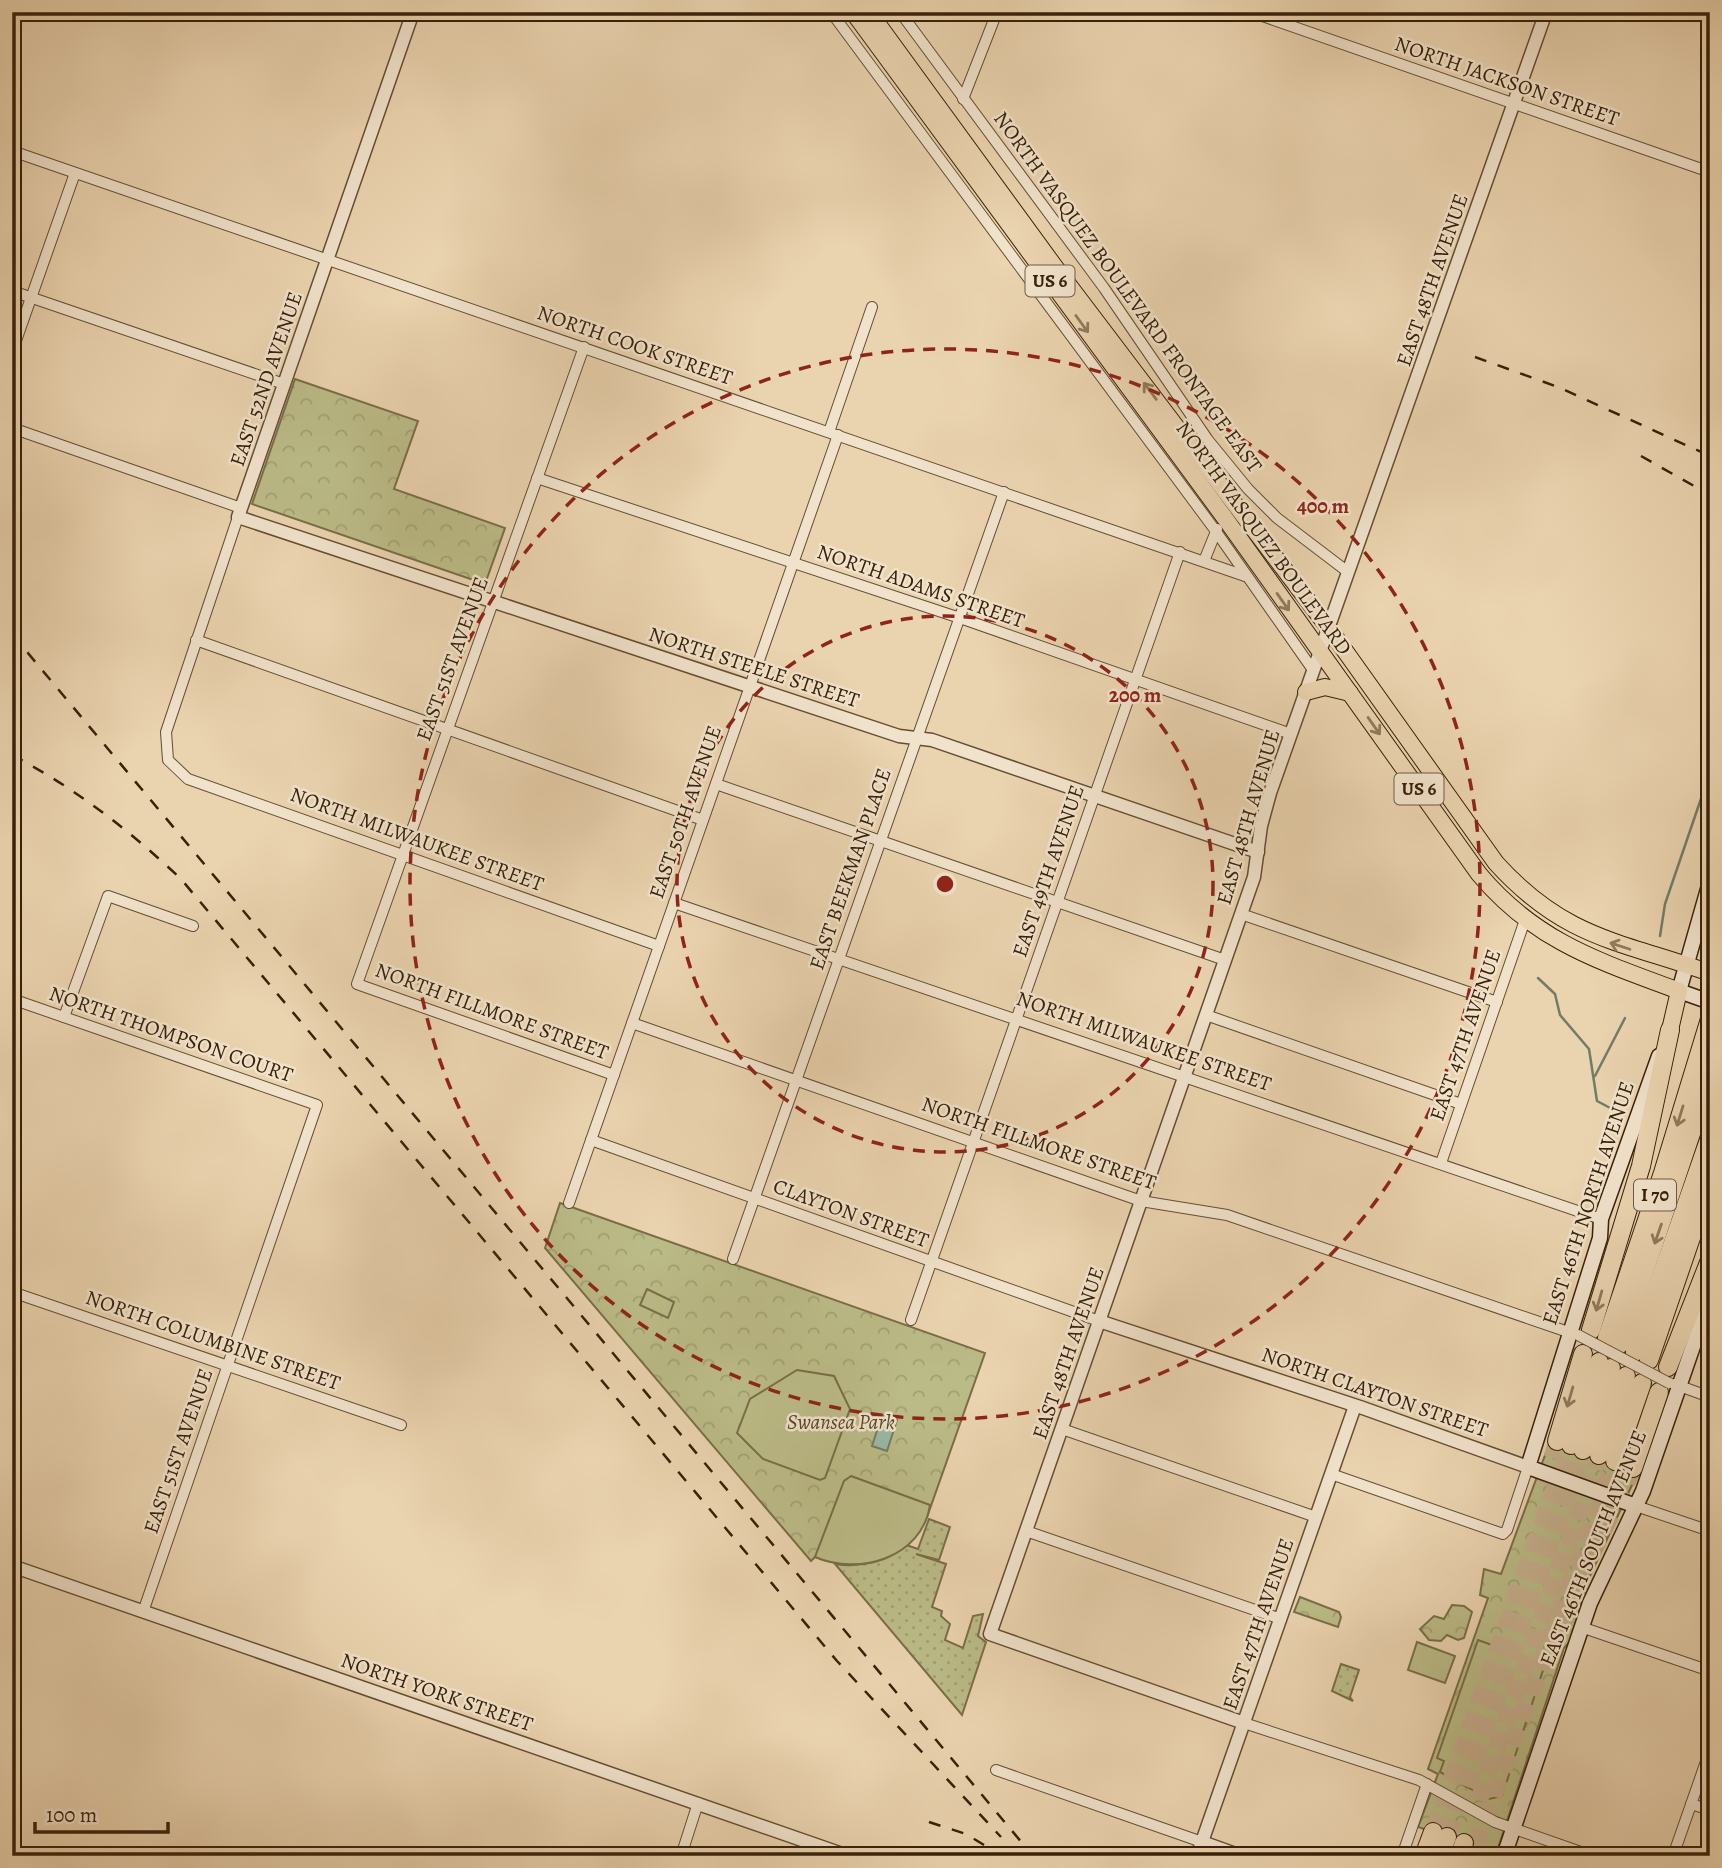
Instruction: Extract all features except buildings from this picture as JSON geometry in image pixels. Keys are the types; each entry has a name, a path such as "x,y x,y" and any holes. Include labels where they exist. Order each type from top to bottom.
{"highway":[{"name":"NORTH VASQUEZ BOULEVARD","path":"853,12 1221,526 1320,652 1479,874 1525,920 1596,961 1679,992"},
{"name":"NORTH VASQUEZ BOULEVARD","path":"869,12 1055,267 1328,627 1481,845 1519,887 1556,916 1594,936 1708,972"},
{"path":"1306,692 1325,687 1350,693"},
{"name":"EAST 46TH NORTH AVENUE","path":"1670,1030 1679,992"},
{"name":"I 70","path":"1607,1341 1663,1173 1710,1018"},
{"path":"1607,1341 1670,1030"},
{"path":"1607,1341 1710,1077"},
{"path":"1607,1341 1710,1137"},
{"name":"I 70","path":"1607,1341 1710,1182"},
{"path":"1633,1468 1668,1382 1710,1260"},
{"path":"1585,1450 1612,1368 1585,1450"},
{"path":"1424,1856 1459,1845"},
{"path":"1440,1856 1459,1845"}],"main road":[{"name":"EAST 46TH NORTH AVENUE","path":"1679,992 1710,882"},
{"name":"NORTH VASQUEZ BOULEVARD","path":"1679,992 1704,1000"},
{"name":"EAST 46TH NORTH AVENUE","path":"1528,1467 1607,1341 1601,1219 1636,1113 1670,1030"},
{"name":"EAST 46TH SOUTH AVENUE","path":"1504,1856 1581,1627 1605,1564 1636,1506 1668,1382 1710,1297"},
{"name":"NORTH CLAYTON STREET","path":"1528,1467 1636,1506"}],"street":[{"name":"EAST 52ND AVENUE","path":"168,760 166,732 196,640 413,12"},
{"path":"831,12 1221,526 1245,576 1313,670"},
{"name":"NORTH VASQUEZ BOULEVARD FRONTAGE EAST","path":"900,12 1104,288 1216,450 1277,518 1348,572"},
{"path":"963,99 997,12"},
{"name":"NORTH JACKSON STREET","path":"1251,12 1710,172"},
{"name":"EAST 48TH AVENUE","path":"1244,1723 990,1634 1257,867 1263,818 1291,734 1546,12"},
{"name":"NORTH COOK STREET","path":"12,151 1245,576"},
{"path":"12,352 75,173"},
{"path":"12,291 284,384"},
{"name":"EAST 50TH AVENUE","path":"569,1203 793,564 872,307"},
{"name":"EAST 51ST AVENUE","path":"357,984 584,347"},
{"name":"NORTH STEELE STREET","path":"12,428 240,513 494,601 898,736 932,740 1258,852"},
{"name":"NORTH ADAMS STREET","path":"537,478 960,618 1291,734"},
{"name":"EAST BEEKMAN PLACE","path":"733,1259 1004,492"},
{"path":"1204,561 1221,526"},
{"name":"EAST 49TH AVENUE","path":"911,1321 1180,552"},
{"path":"196,640 703,820"},
{"name":"NORTH MILWAUKEE STREET","path":"168,760 188,779 659,946"},
{"path":"716,784 1225,960"},
{"path":"64,1017 108,896 193,926"},
{"name":"NORTH MILWAUKEE STREET","path":"674,902 1601,1219"},
{"path":"1241,914 1497,1002"},
{"name":"EAST 47TH AVENUE","path":"1441,1163 1525,920"},
{"name":"NORTH FILLMORE STREET","path":"357,984 614,1075"},
{"name":"NORTH THOMPSON COURT","path":"12,999 317,1105"},
{"path":"1206,1015 1461,1104"},
{"name":"NORTH FILLMORE STREET","path":"632,1023 974,1140 1141,1201 1227,1215 1607,1341 1668,1382 1710,1397"},
{"name":"EAST 51ST AVENUE","path":"143,1612 317,1105"},
{"name":"CLAYTON STREET","path":"591,1140 1099,1321"},
{"name":"NORTH COLUMBINE STREET","path":"12,1292 401,1424"},
{"name":"NORTH CLAYTON STREET","path":"1099,1321 1528,1467"},
{"name":"EAST 47TH AVENUE","path":"1197,1856 1355,1406"},
{"path":"1062,1429 1316,1517"},
{"name":"EAST 46TH NORTH AVENUE","path":"1331,1474 1503,1534 1525,1483 1528,1467"},
{"path":"1636,1506 1710,1531"},
{"path":"1026,1531 1281,1619"},
{"name":"NORTH YORK STREET","path":"12,1566 848,1856"},
{"path":"1581,1627 1710,1671"},
{"path":"1244,1723 1430,1785 1513,1829 1592,1856"},
{"path":"1673,1856 1710,1750"},
{"path":"996,1770 1241,1856"},
{"path":"1402,1856 1430,1785"},
{"path":"681,1856 698,1803"},
{"path":"1691,1804 1710,1810"}],"green space":[{"path":"295,379 418,421 394,489 505,528 485,584 252,504"},
{"name":"Swansea Park","path":"560,1203 985,1353 927,1517 906,1544 880,1560 865,1563 832,1562 815,1557 811,1561 545,1248"},
{"path":"647,1289 674,1302 668,1318 640,1305"},
{"path":"797,1370 834,1376 850,1409 825,1478 820,1480 763,1459 737,1433 750,1399"},
{"path":"1551,1439 1639,1470 1589,1578 1570,1642 1564,1648 1496,1854 1418,1827 1438,1774 1428,1769 1488,1598 1480,1595 1484,1569 1501,1574"},
{"path":"851,1476 930,1505 925,1523 915,1538 902,1550 869,1563 832,1562 815,1557 844,1481"},
{"path":"929,1519 950,1527 939,1560 916,1554 946,1564 932,1607 942,1611 941,1616 950,1624 945,1640 963,1648 973,1616 983,1614 978,1636 986,1642 962,1715 835,1564 854,1565 882,1560 906,1545 918,1549"},
{"path":"1300,1597 1339,1612 1341,1617 1338,1627 1294,1612"},
{"path":"1452,1605 1464,1606 1472,1612 1464,1638 1458,1640 1447,1635 1441,1641 1429,1640 1420,1629 1434,1616 1444,1619"},
{"path":"1478,1640 1545,1664 1502,1796 1489,1799 1440,1772 1444,1761 1437,1758"},
{"path":"1417,1642 1455,1656 1445,1683 1408,1670"},
{"path":"1341,1664 1359,1670 1350,1697 1353,1701 1332,1691"}],"shaded area":[{"path":"882,1415 897,1420 887,1451 872,1446"}],"waterway":[{"path":"1660,936 1665,904 1705,787"},
{"path":"1538,978 1555,994 1560,1015 1589,1049 1597,1101 1614,1110"},
{"path":"1595,1076 1625,1018"}],"tunnel":[{"path":"1546,1484 1557,1441"},
{"path":"1433,1832 1571,1445"},
{"path":"1447,1837 1583,1450"},
{"path":"1479,1800 1599,1455"},
{"path":"1475,1847 1615,1461"},
{"path":"1591,1555 1633,1468"}],"railway":[{"path":"1475,357 1558,387 1710,456"},
{"path":"1641,456 1710,495"},
{"path":"12,634 1033,1856"},
{"path":"12,755 58,781 101,811 181,879 837,1661 1001,1837"},
{"path":"929,1822 966,1834 1002,1856"}]}
